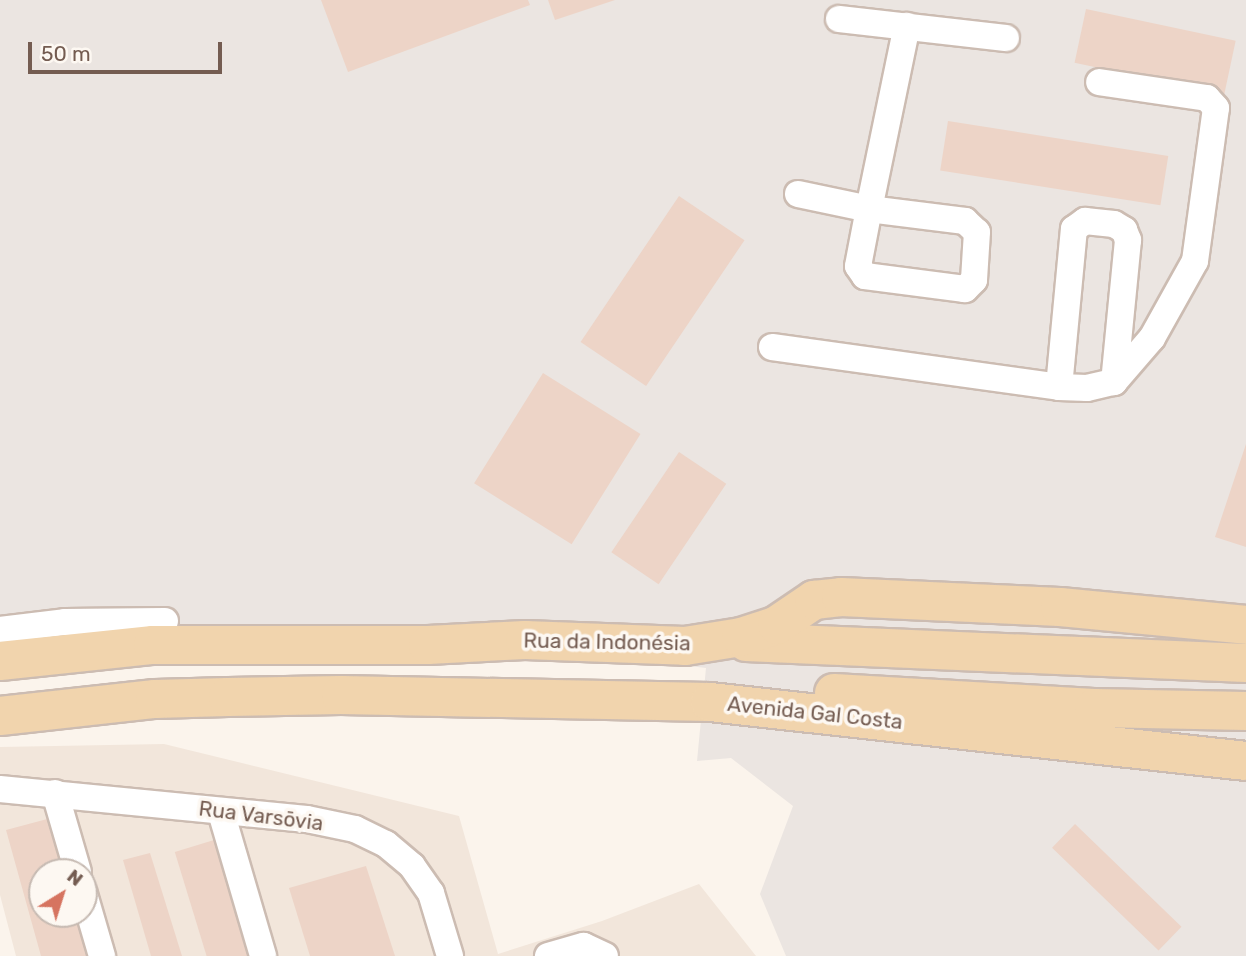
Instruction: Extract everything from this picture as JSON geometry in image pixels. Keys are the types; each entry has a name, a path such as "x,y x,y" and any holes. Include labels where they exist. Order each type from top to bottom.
{"main road":[{"name":"Rua da Indonésia","path":"0,662 153,645 428,645 525,640 685,646 727,641 777,625 814,600 841,597 1060,607 1246,625"},
{"path":"727,641 1246,663"},
{"name":"Avenida Gal Costa","path":"710,702 764,692 791,692 892,694 1094,708 1246,711"},
{"path":"0,716 155,699 228,696 341,695 710,702"},
{"name":"Avenida Gal Costa","path":"710,702 1246,761"}],"street":[{"path":"839,19 1006,38"},
{"path":"798,194 869,209 965,221 977,232 976,272 970,285 965,289 865,276 858,266 869,209 906,26"},
{"path":"772,347 1059,387 1087,388 1114,382 1152,338 1192,269 1216,108 1207,98 1099,82"},
{"path":"1059,387 1074,229 1085,221 1114,224 1124,230 1128,240 1114,382"},
{"path":"0,631 65,622 165,621"},
{"name":"Rua Varsōvia","path":"0,789 307,819 355,829 386,844 412,866 431,893 450,956"},
{"path":"55,793 74,858"},
{"path":"221,812 263,956"},
{"path":"94,928 102,956"},
{"path":"548,956 584,946 604,956"}],"shaded area":[{"path":"0,0 1246,0 1246,956 786,956 760,894 793,806 731,758 697,761 706,668 415,634 0,658"},
{"path":"164,744 459,816 498,954 602,921 699,884 756,956 16,956 0,895 0,747"}],"building":[{"path":"321,0 528,0 530,5 348,72"},
{"path":"548,0 615,0 555,20"},
{"path":"1086,9 1236,41 1224,95 1075,63"},
{"path":"948,121 1168,156 1160,205 940,170"},
{"path":"679,196 744,240 646,386 581,342"},
{"path":"543,373 641,434 572,544 474,483"},
{"path":"1246,444 1246,547 1215,537"},
{"path":"679,452 726,484 659,584 611,552"},
{"path":"51,818 62,858 28,858 28,909 6,830"},
{"path":"1075,824 1181,927 1159,951 1052,848"},
{"path":"214,840 249,956 207,956 175,852"},
{"path":"150,853 182,956 151,956 123,860"},
{"path":"366,866 395,956 310,956 289,888"},
{"path":"33,928 82,928 89,956 41,956"}]}
